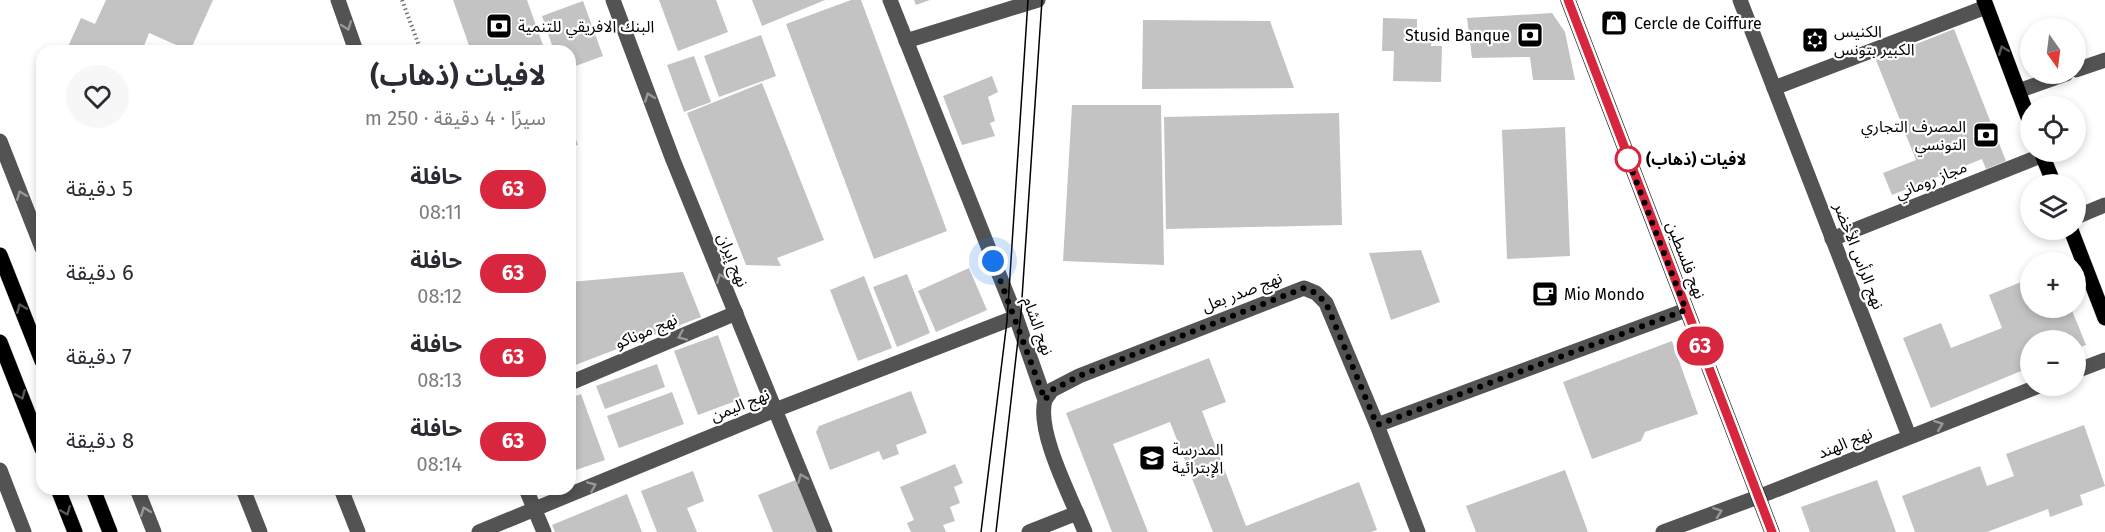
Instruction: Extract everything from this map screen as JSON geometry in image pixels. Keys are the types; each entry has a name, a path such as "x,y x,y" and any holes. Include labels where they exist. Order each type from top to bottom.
{"main road":[{"name":"نهج فلسطين","path":"1568,0 1772,532"},
{"path":"1985,3 2020,96"},
{"path":"2075,240 2105,318"},
{"path":"0,255 36,346"},
{"path":"0,342 36,434"},
{"path":"60,495 75,532"},
{"path":"95,495 110,532"}],"street":[{"path":"338,0 354,45"},
{"name":"نهج إيران","path":"613,0 673,160 825,532"},
{"name":"نهج الشام","path":"890,0 1016,317 1045,400 1041,412 1042,422 1084,532"},
{"path":"906,41 1038,0"},
{"name":"نهج الرأس الأخضر","path":"1740,0 1910,436"},
{"path":"1774,88 1985,3"},
{"path":"2086,67 2105,60"},
{"path":"2018,91 2038,84"},
{"path":"0,141 36,233"},
{"name":"مجاز روماني","path":"1833,239 2020,162"},
{"path":"2086,213 2105,205"},
{"name":"نهج صدر بعل","path":"1045,400 1052,390 1079,376 1304,288 1316,293 1326,303 1377,425 1418,532"},
{"path":"1377,425 1686,310"},
{"name":"نهج موناكو","path":"576,381 736,314"},
{"name":"نهج اليمن","path":"576,492 775,410 1016,317"},
{"path":"2086,367 2105,360"},
{"name":"نهج الهند","path":"1664,532 2020,393"},
{"path":"0,470 24,532"},
{"path":"139,495 154,532"},
{"path":"245,495 260,532"},
{"path":"343,495 358,532"},
{"path":"529,495 544,532"},
{"name":"نهج اليمن","path":"479,532 569,495"},
{"path":"1029,532 1077,513"}],"path":[{"path":"402,0 419,45"}],"building":[{"path":"106,0 213,0 193,45 176,45 149,33 144,45 69,45 81,18 95,24"},
{"name":"البنك الافريقي للتنمية","path":"453,0 527,0 543,45 469,45"},
{"path":"659,0 716,0 728,32 678,51"},
{"path":"752,0 825,0 762,26"},
{"path":"851,0 861,0 947,231 874,259 786,24"},
{"path":"914,0 930,0 916,5"},
{"path":"583,1 603,56 576,66 576,45 552,45 542,16"},
{"path":"1552,13 1565,32 1575,80 1533,80 1530,57 1472,58 1467,18"},
{"path":"1383,18 1417,19 1417,38 1432,38 1431,46 1442,46 1441,82 1393,81 1394,51 1382,51"},
{"path":"1143,20 1270,21 1294,88 1142,89"},
{"path":"1954,29 2006,161 1986,169 1982,159 1892,195 1883,173 1916,160 1876,60"},
{"path":"761,35 776,76 719,97 704,56"},
{"path":"694,56 711,102 684,112 667,65"},
{"path":"992,76 998,92 988,97 995,121 990,123 995,136 962,145 943,96"},
{"path":"762,83 824,240 777,258 781,266 746,265 687,113"},
{"path":"1072,105 1161,105 1164,265 1063,261"},
{"path":"1339,113 1342,225 1166,229 1164,117"},
{"path":"1565,127 1570,256 1507,259 1502,130"},
{"path":"1421,250 1440,302 1391,320 1369,253"},
{"path":"969,268 987,310 936,332 918,291"},
{"path":"683,272 701,317 576,365 576,281"},
{"path":"907,274 930,333 897,347 873,287"},
{"path":"864,276 892,348 858,361 830,290"},
{"path":"2020,282 2020,318 2075,318 2080,330 2020,330 2020,372 1931,408 1903,338 1941,323 1951,348 2002,328 1989,295"},
{"path":"718,335 741,399 698,415 674,351"},
{"path":"1672,341 1698,414 1645,432 1641,441 1592,459 1563,382"},
{"name":"المدرسة الإبترائية","path":"1209,358 1226,402 1202,411 1246,526 1359,482 1377,530 1371,532 1213,532 1170,422 1113,444 1148,532 1112,532 1066,413"},
{"path":"657,364 665,387 605,409 596,386"},
{"path":"911,391 927,433 896,445 899,454 883,460 879,451 830,470 816,432 819,426"},
{"path":"672,392 684,424 619,448 607,416"},
{"path":"581,394 605,460 576,470 576,396"},
{"path":"2084,425 2105,486 2080,495 2083,505 2050,517 2048,509 1987,532 1915,532 1902,496 1980,466 1987,486 2014,476 2006,454"},
{"path":"955,464 963,483 954,487 960,503 950,507 955,521 943,525 946,532 911,532 907,523 914,520 900,487"},
{"path":"1565,470 1588,532 1476,532 1466,506"},
{"path":"693,471 704,501 687,508 697,532 657,532 641,491"},
{"path":"798,479 819,532 773,532 758,495"},
{"path":"1877,480 1896,532 1810,532 1801,507"},
{"path":"627,494 642,532 555,532 552,525"}],"tram line":[{"path":"981,532 1007,321 1028,0"},
{"path":"996,532 1021,313 1042,0"}],"bus line":[{"name":"63","path":"1568,0 1772,532"}],"place":[{"name":"Cercle de Coiffure","path":"1614,23"},
{"name":"البنك الافريقي للتنمية","path":"499,26"},
{"name":"Stusid Banque","path":"1530,35"},
{"name":"الكنيس الكبير بتونس","path":"1815,40"},
{"name":"المصرف التجاري التونسي","path":"1986,135"},
{"name":"لافيات (ذهاب)","path":"1628,159"},
{"name":"Mio Mondo","path":"1545,294"},
{"name":"المدرسة الإبترائية","path":"1152,458"}],"route":[{"path":"993,261 1016,317 1045,400 1052,390 1079,376 1286,293 1304,288 1316,293 1326,303 1377,425 1686,310 1626,155 1628,159"}]}
